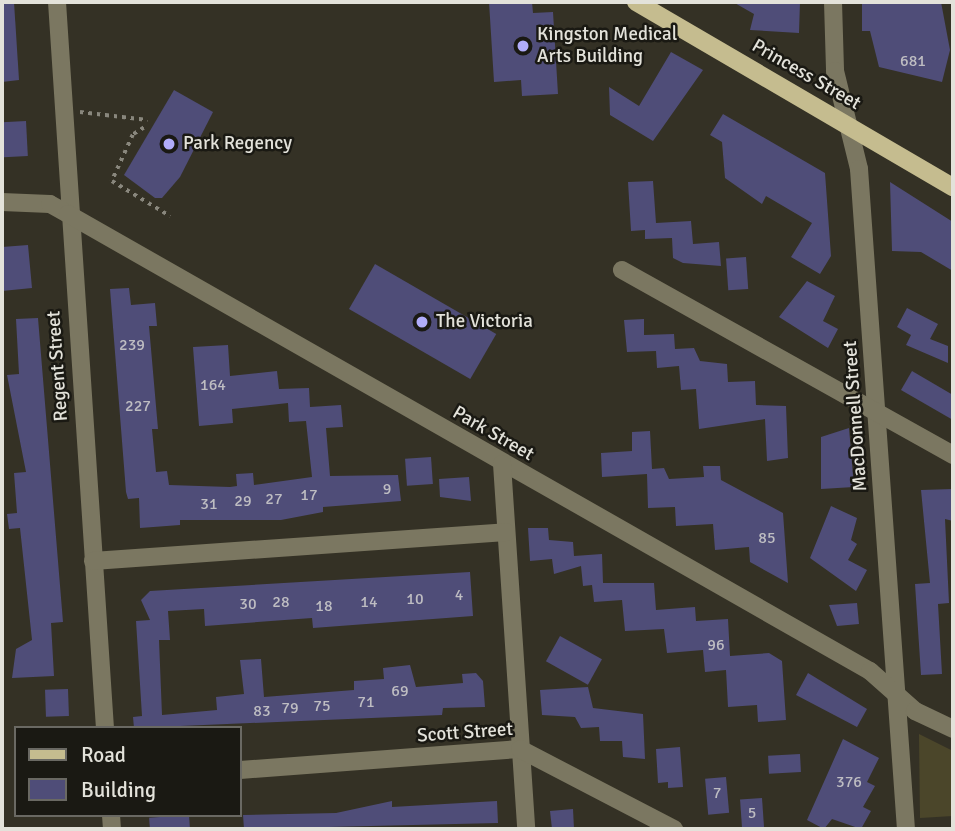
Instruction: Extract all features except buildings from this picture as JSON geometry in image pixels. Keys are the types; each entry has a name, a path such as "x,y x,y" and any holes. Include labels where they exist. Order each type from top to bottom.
{"main road":[{"name":"Princess Street","path":"636,2 953,187"}],"street":[{"name":"Regent Street","path":"57,2 68,214 105,726"},
{"name":"MacDonnell Street","path":"833,2 835,71 859,169 906,829"},
{"name":"Park Street","path":"2,202 50,205 68,214 502,464 870,671 897,694 953,729"},
{"path":"622,270 953,455"},
{"path":"502,464 526,829"},
{"path":"93,561 506,532"},
{"name":"Scott Street","path":"242,770 520,750 674,829"}],"path":[{"path":"78,112 148,120"},
{"path":"144,128 133,135 112,181 170,216"}],"shaded area":[{"path":"919,734 953,751 953,816 920,818"}],"place":[{"name":"Kingston Medical Arts Building","path":"523,46"},
{"name":"Park Regency","path":"169,144"},
{"name":"The Victoria","path":"422,322"}]}
